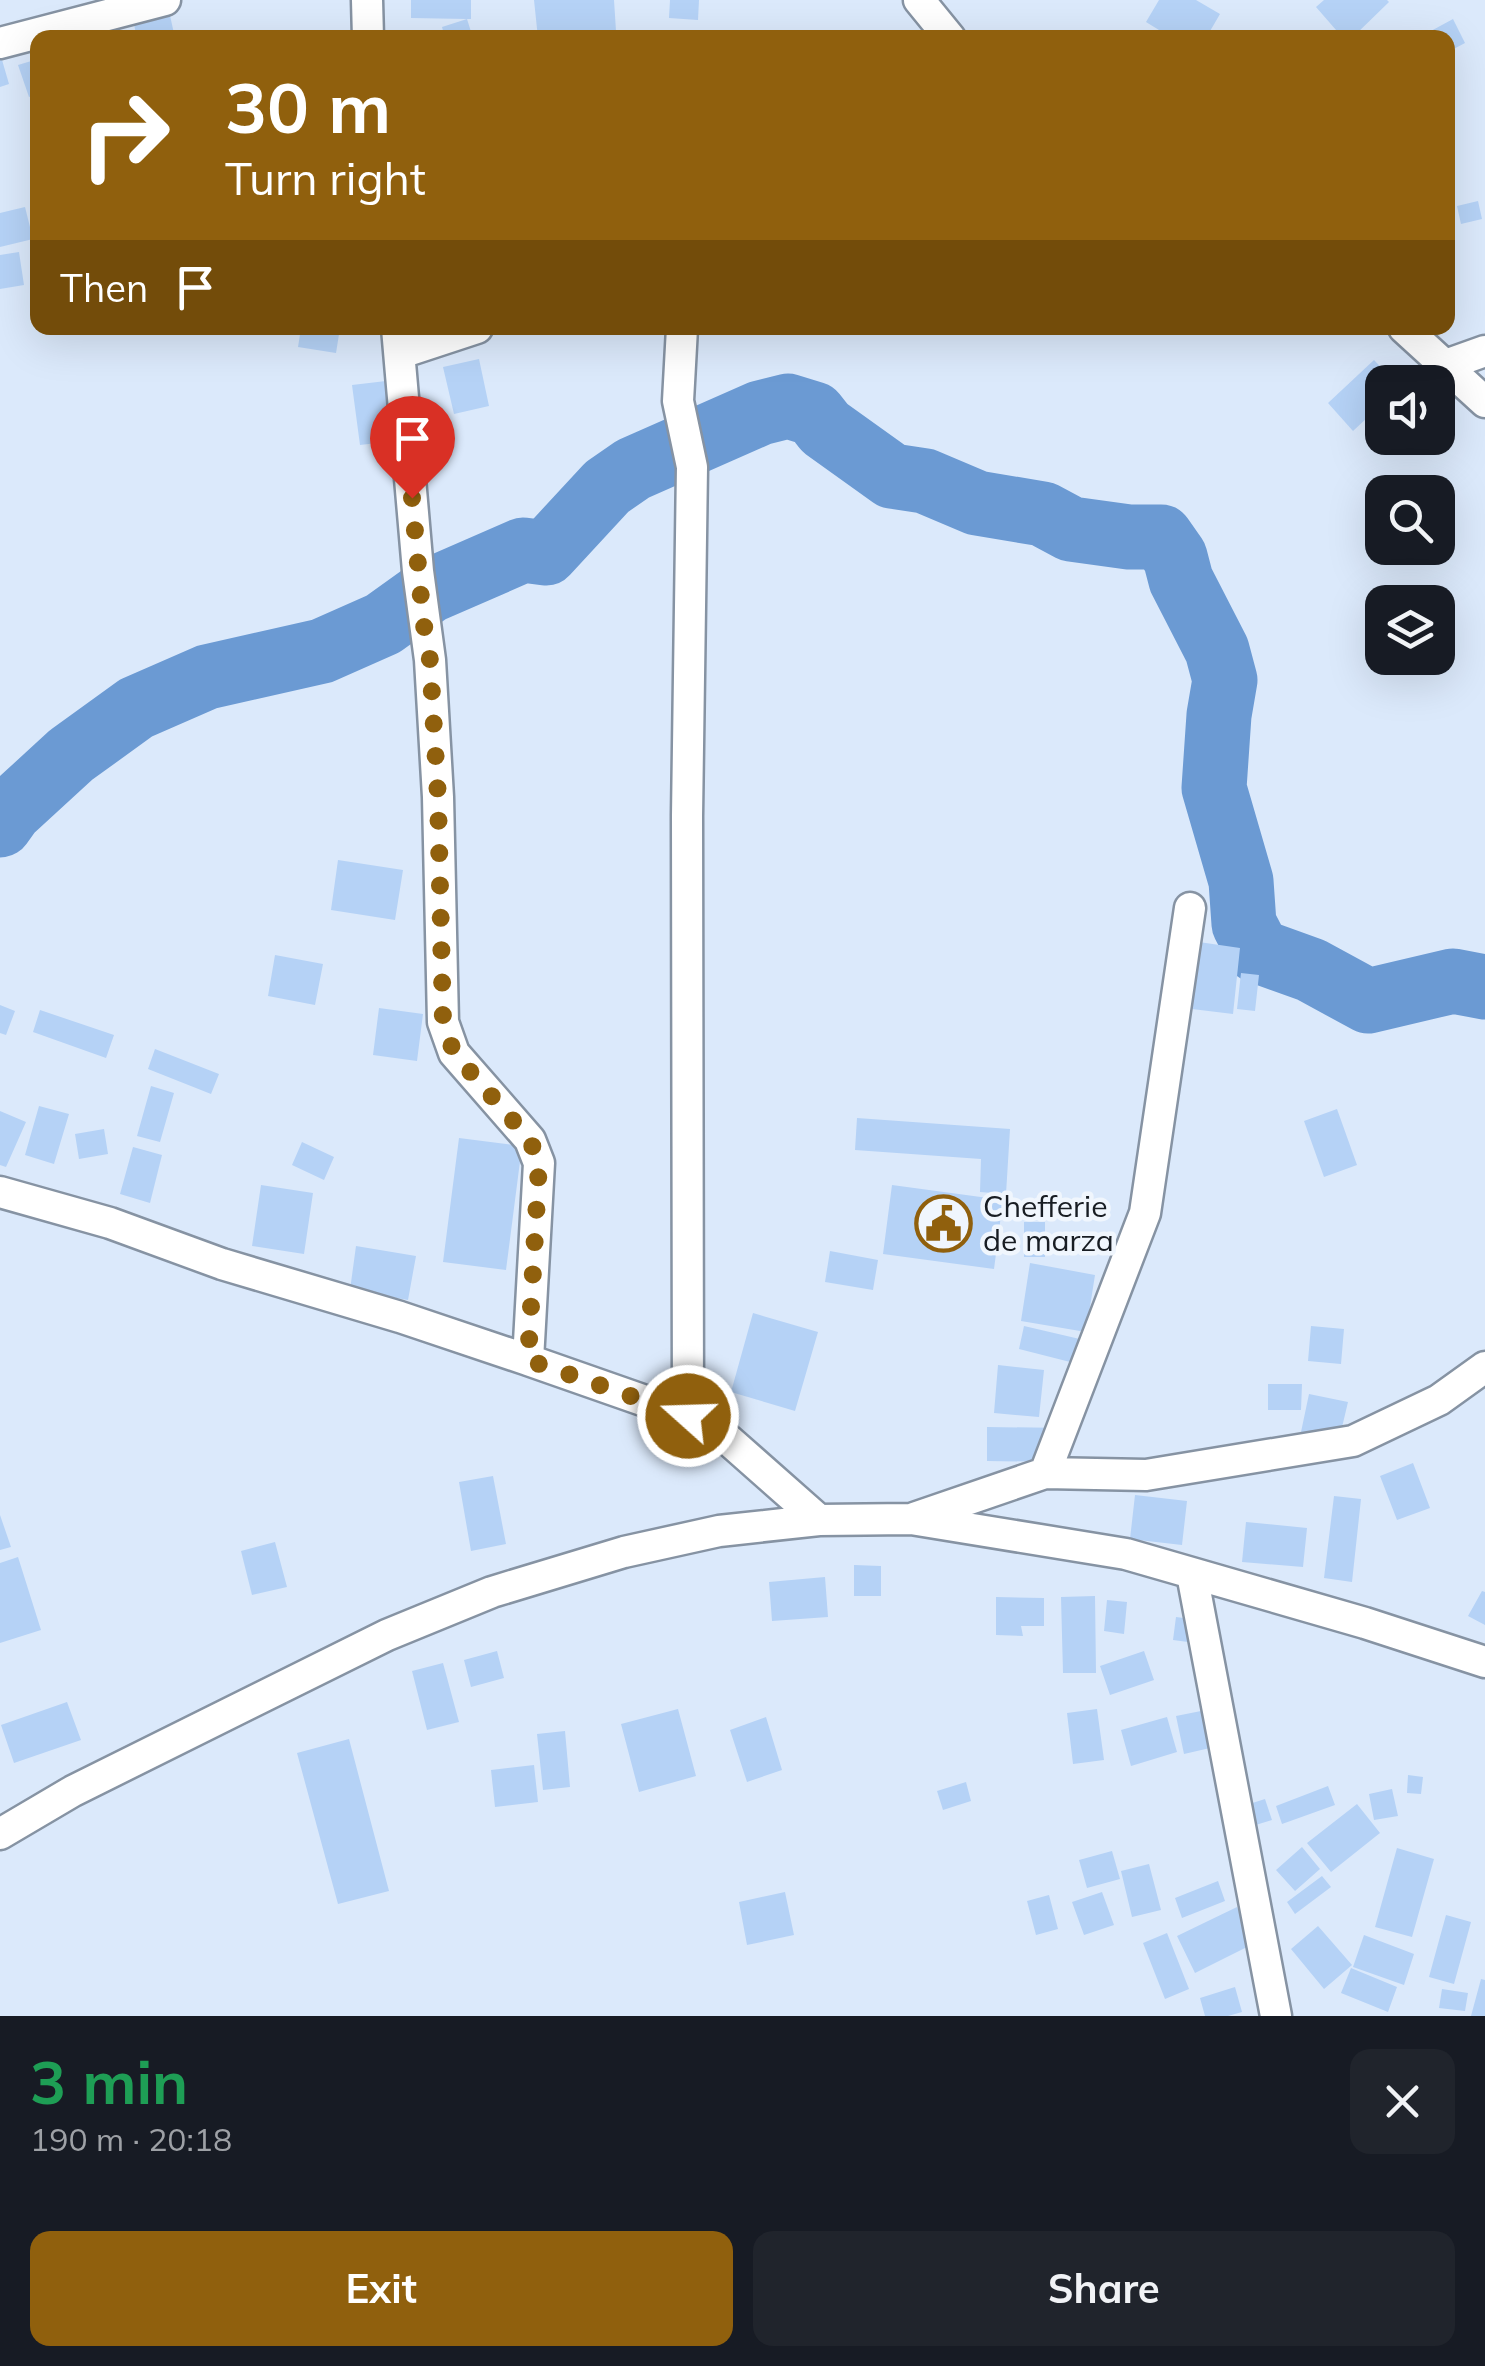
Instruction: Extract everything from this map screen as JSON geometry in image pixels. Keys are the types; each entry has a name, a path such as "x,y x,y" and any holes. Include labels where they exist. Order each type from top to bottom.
{"street":[{"path":"50,30 165,0"},
{"path":"367,0 368,30"},
{"path":"919,0 943,30"},
{"path":"0,43 30,35"},
{"path":"432,335 399,340 418,572 430,660 438,797 443,1022 454,1053 530,1140 539,1164 528,1360"},
{"path":"682,335 678,401 692,466 688,1416"},
{"path":"1411,335 1441,365"},
{"path":"1445,365 1485,352"},
{"path":"1455,377 1485,402"},
{"path":"1045,1473 1145,1214 1190,908"},
{"path":"0,1192 110,1223 222,1264 400,1317 688,1416 725,1437 820,1520"},
{"path":"911,1519 1045,1473 1146,1475 1353,1441 1439,1400 1485,1368"},
{"path":"0,1834 74,1791 387,1635 492,1592 624,1552 719,1531 820,1520 911,1519 1126,1554 1366,1622 1485,1662"},
{"path":"1192,1574 1276,2016"}],"building":[{"path":"411,0 471,0 471,19 411,18"},
{"path":"534,0 614,0 616,30 537,30"},
{"path":"670,0 699,0 698,20 669,18"},
{"path":"1159,0 1196,0 1220,14 1211,30 1159,30 1146,22"},
{"path":"1324,0 1389,2 1360,30 1336,30 1316,7"},
{"path":"169,11 173,30 135,30 133,20"},
{"path":"467,19 470,30 443,30 442,27"},
{"path":"1453,19 1465,43 1455,48 1455,30 1433,30"},
{"path":"0,53 9,84 0,87"},
{"path":"30,61 30,97 29,97 18,65"},
{"path":"1478,201 1482,219 1461,224 1457,206"},
{"path":"25,207 30,240 0,247 0,213"},
{"path":"19,252 24,285 0,289 0,255"},
{"path":"300,335 339,335 336,353 298,347"},
{"path":"479,359 489,406 454,414 443,367"},
{"path":"1365,368 1365,420 1353,431 1328,403"},
{"path":"386,381 394,441 360,445 352,385"},
{"path":"338,860 403,870 395,920 331,910"},
{"path":"1199,942 1240,948 1233,1014 1192,1009"},
{"path":"275,955 323,964 315,1005 268,996"},
{"path":"1241,973 1259,975 1255,1011 1237,1009"},
{"path":"0,1005 15,1011 6,1035 0,1033"},
{"path":"379,1008 423,1014 417,1061 373,1055"},
{"path":"40,1010 114,1035 106,1058 33,1032"},
{"path":"155,1049 219,1074 211,1094 148,1069"},
{"path":"151,1086 174,1093 160,1142 137,1136"},
{"path":"39,1106 69,1114 54,1164 25,1155"},
{"path":"1337,1109 1357,1165 1324,1177 1304,1121"},
{"path":"0,1111 26,1122 6,1167 0,1165"},
{"path":"857,1118 1010,1129 1006,1194 980,1192 981,1159 855,1150"},
{"path":"104,1129 108,1154 79,1159 75,1134"},
{"path":"459,1138 522,1146 506,1270 443,1262"},
{"path":"302,1142 334,1157 324,1180 292,1165"},
{"path":"133,1147 162,1155 150,1203 120,1194"},
{"path":"261,1185 313,1193 304,1254 252,1246"},
{"path":"892,1185 1003,1200 994,1269 883,1254"},
{"path":"1024,1222 1045,1222 1045,1257 1024,1257"},
{"path":"356,1246 416,1256 408,1300 350,1290"},
{"path":"830,1251 878,1260 873,1290 825,1282"},
{"path":"1030,1263 1095,1275 1086,1332 1021,1321"},
{"path":"753,1313 818,1332 795,1411 731,1392"},
{"path":"1024,1326 1084,1340 1078,1364 1019,1349"},
{"path":"1311,1326 1344,1329 1341,1364 1308,1361"},
{"path":"998,1365 1044,1370 1039,1417 994,1413"},
{"path":"1268,1384 1302,1384 1301,1410 1268,1410"},
{"path":"1309,1394 1348,1402 1339,1440 1301,1432"},
{"path":"987,1427 1066,1428 1066,1462 987,1461"},
{"path":"1413,1463 1430,1508 1397,1520 1380,1476"},
{"path":"493,1476 506,1544 471,1551 459,1482"},
{"path":"1135,1495 1187,1501 1182,1545 1130,1539"},
{"path":"1334,1496 1361,1499 1352,1582 1324,1578"},
{"path":"0,1515 11,1547 0,1550"},
{"path":"1246,1522 1307,1528 1303,1567 1242,1562"},
{"path":"275,1542 287,1587 252,1595 241,1551"},
{"path":"18,1557 41,1630 0,1643 0,1563"},
{"path":"854,1565 881,1566 881,1596 854,1596"},
{"path":"825,1577 828,1617 772,1621 769,1582"},
{"path":"1482,1591 1485,1592 1485,1625 1468,1616"},
{"path":"1095,1596 1096,1673 1063,1673 1061,1597"},
{"path":"996,1597 1044,1598 1044,1626 1021,1626 1023,1636 996,1635"},
{"path":"1107,1600 1127,1602 1124,1634 1104,1631"},
{"path":"1176,1617 1206,1621 1203,1644 1173,1640"},
{"path":"497,1651 504,1678 471,1687 464,1660"},
{"path":"1144,1651 1154,1680 1110,1695 1100,1666"},
{"path":"443,1663 459,1722 427,1730 412,1671"},
{"path":"67,1702 81,1740 14,1763 1,1725"},
{"path":"678,1709 696,1776 639,1792 621,1724"},
{"path":"1097,1709 1104,1760 1073,1764 1067,1713"},
{"path":"1201,1711 1210,1748 1184,1754 1176,1716"},
{"path":"766,1717 782,1770 747,1782 730,1730"},
{"path":"1167,1717 1177,1752 1131,1766 1121,1730"},
{"path":"565,1731 570,1787 543,1790 537,1734"},
{"path":"349,1739 389,1891 338,1904 297,1753"},
{"path":"534,1765 538,1802 495,1807 491,1770"},
{"path":"1408,1775 1423,1777 1421,1794 1407,1793"},
{"path":"966,1782 971,1801 943,1810 937,1791"},
{"path":"1328,1786 1335,1805 1282,1824 1276,1806"},
{"path":"1392,1789 1398,1816 1374,1820 1369,1794"},
{"path":"1265,1799 1272,1820 1249,1827 1243,1806"},
{"path":"1357,1804 1380,1833 1331,1872 1307,1843"},
{"path":"1302,1847 1320,1869 1295,1891 1276,1870"},
{"path":"1397,1848 1434,1859 1412,1937 1375,1927"},
{"path":"1112,1851 1120,1879 1087,1888 1079,1860"},
{"path":"1149,1864 1161,1910 1132,1917 1121,1871"},
{"path":"1322,1876 1331,1887 1295,1914 1287,1902"},
{"path":"1218,1881 1225,1901 1182,1918 1175,1898"},
{"path":"785,1892 794,1935 747,1945 739,1902"},
{"path":"1102,1892 1114,1925 1084,1935 1072,1902"},
{"path":"1049,1895 1058,1929 1036,1935 1027,1901"},
{"path":"1237,1907 1255,1943 1195,1973 1177,1936"},
{"path":"1446,1915 1471,1922 1454,1984 1429,1977"},
{"path":"1318,1926 1352,1965 1324,1989 1291,1949"},
{"path":"1167,1933 1189,1989 1165,1999 1143,1943"},
{"path":"1364,1935 1414,1954 1404,1985 1353,1967"},
{"path":"1351,1968 1397,1987 1388,2012 1341,1993"},
{"path":"1481,1979 1485,1980 1485,2016 1471,2016"},
{"path":"1235,1987 1242,2012 1205,2016 1200,1998"},
{"path":"1442,1989 1468,1993 1465,2011 1439,2008"}],"waterway":[{"path":"0,825 71,755 136,708 207,677 322,651 383,624 429,591 523,550 546,553 607,487 633,469 760,413 788,406 814,414 825,428 892,476 925,481 977,503 1043,514 1071,529 1161,537 1175,557 1181,580 1217,650 1225,680 1214,788 1241,881 1244,924 1258,951 1311,970 1368,1001 1453,981 1485,987"}],"place":[{"name":"Chefferie de marza","path":"944,1224"}],"route":[{"path":"412,498 430,660 438,797 443,1022 454,1053 530,1140 539,1164 528,1360 688,1416"}]}
